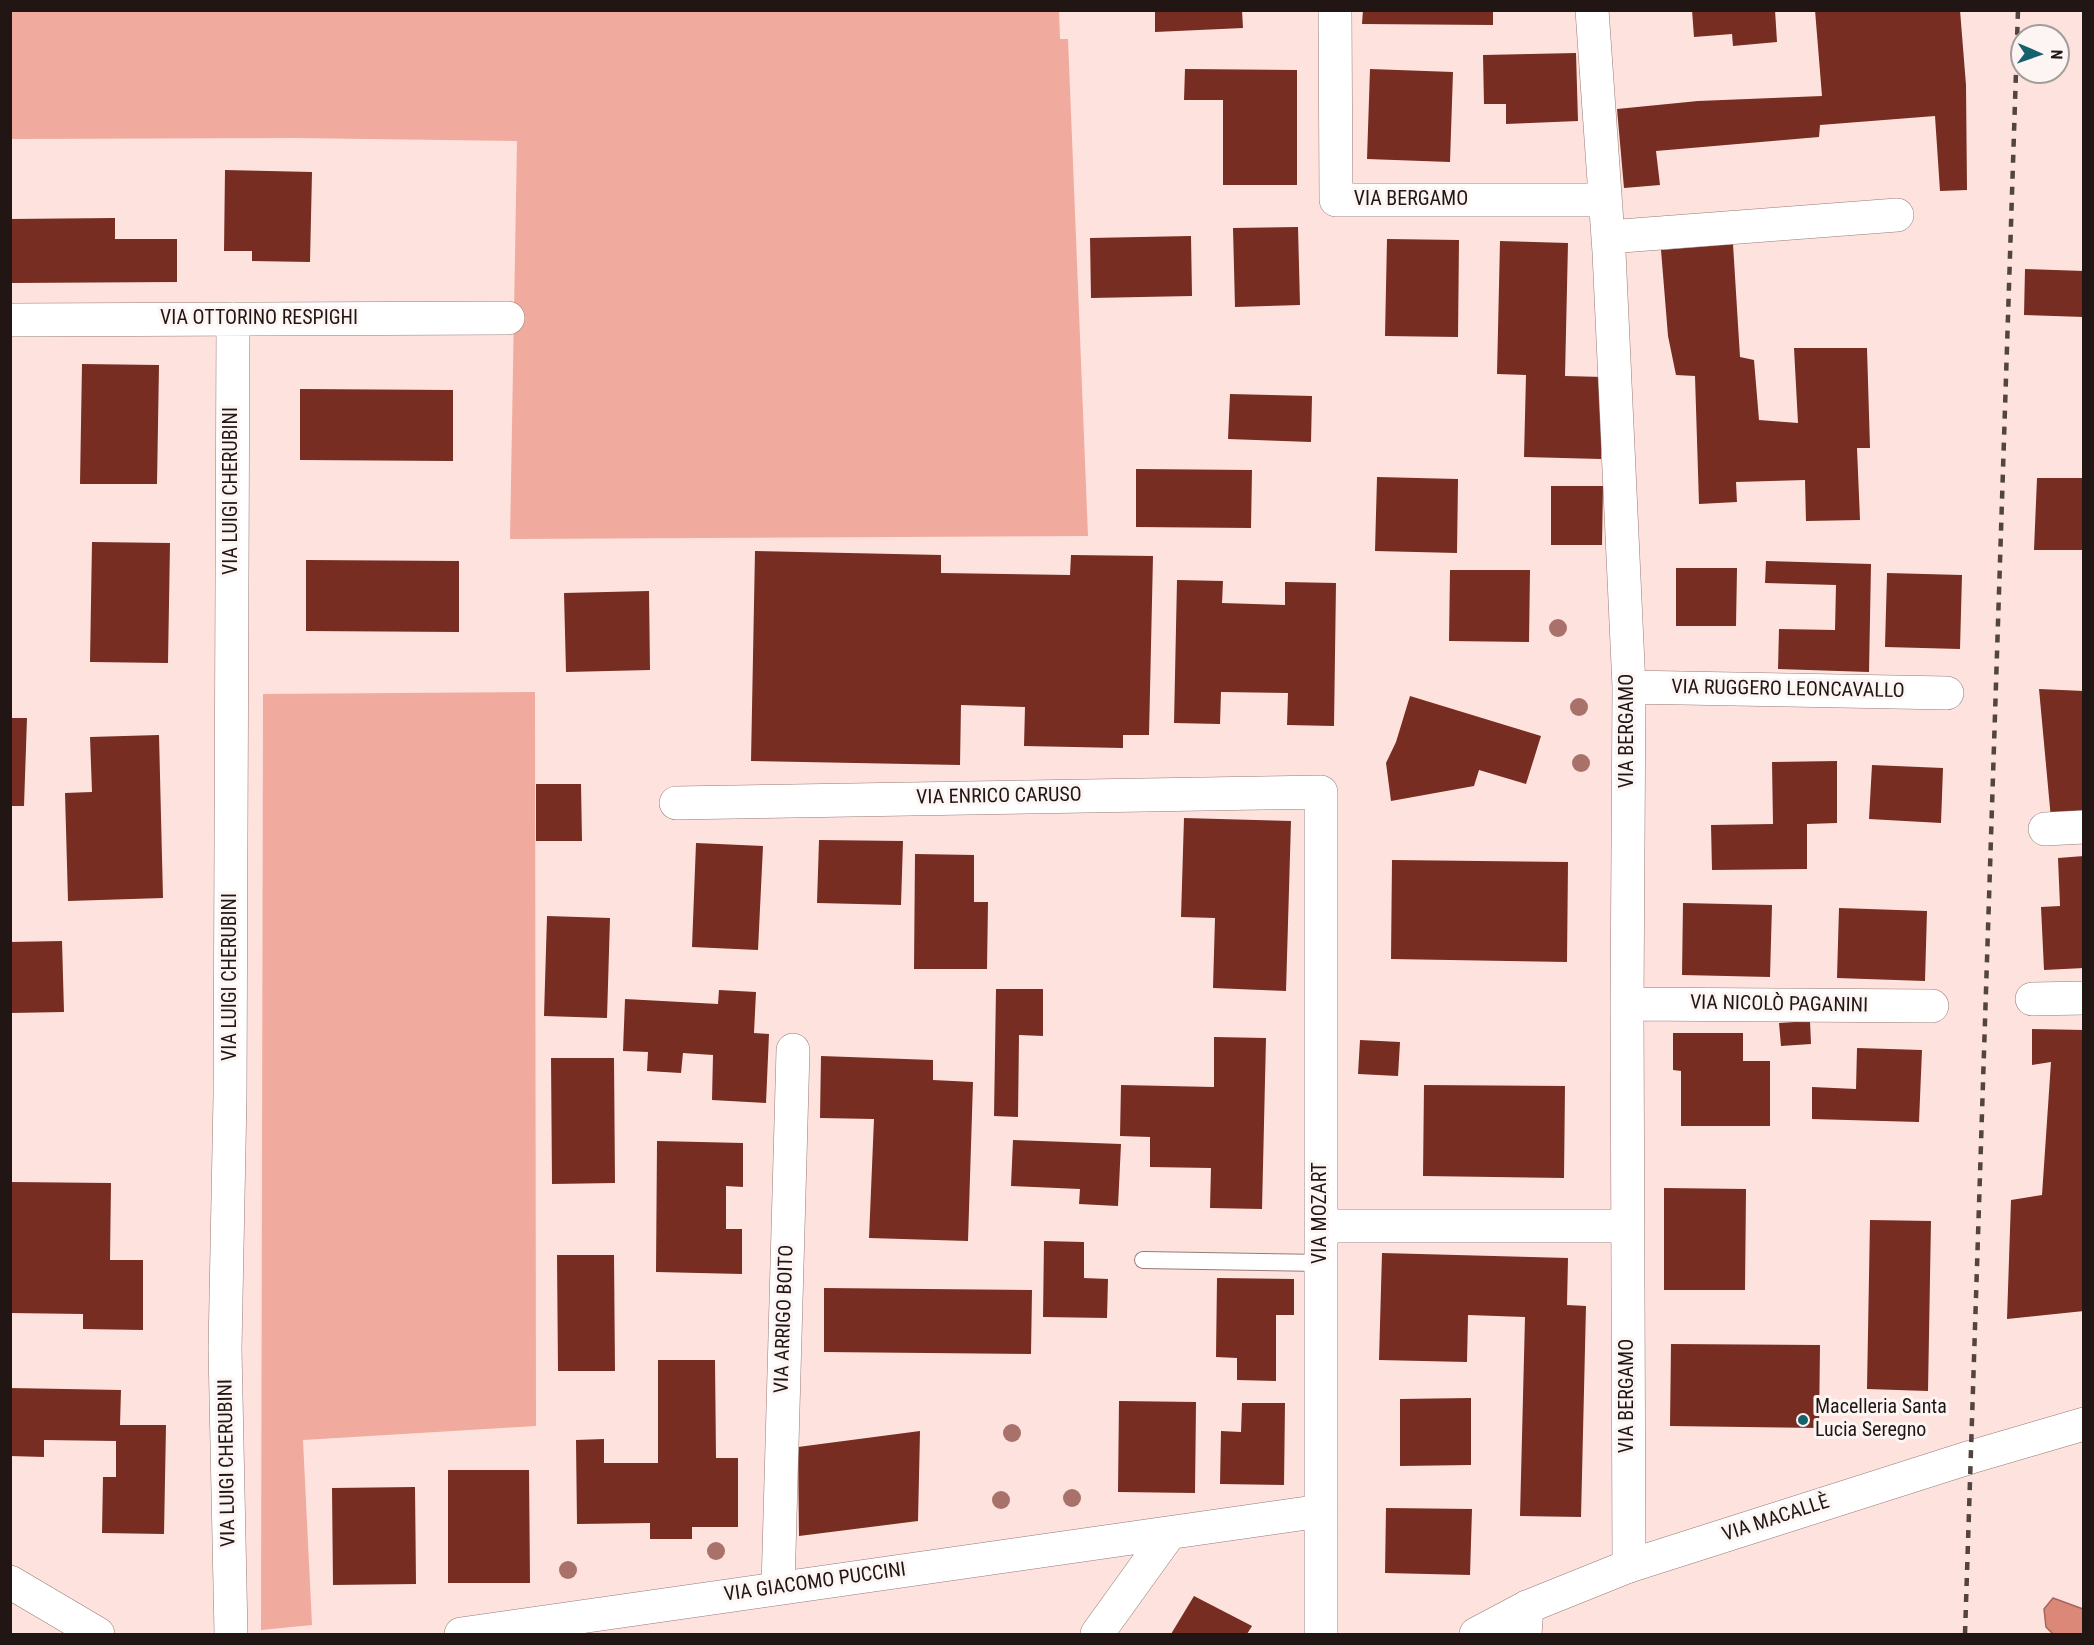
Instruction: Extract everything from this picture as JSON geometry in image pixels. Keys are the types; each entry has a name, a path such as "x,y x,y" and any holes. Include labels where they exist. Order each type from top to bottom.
{"street":[{"name":"VIA BERGAMO","path":"1335,10 1336,200 1605,200"},
{"name":"VIA BERGAMO","path":"1592,10 1608,237 1629,687 1627,1004 1629,1566"},
{"path":"1608,237 1897,215"},
{"name":"VIA OTTORINO RESPIGHI","path":"10,320 508,318"},
{"name":"VIA LUIGI CHERUBINI","path":"231,1635 225,1349 231,1097 233,319"},
{"name":"VIA RUGGERO LEONCAVALLO","path":"1629,687 1947,693"},
{"name":"VIA ENRICO CARUSO","path":"676,803 1321,792"},
{"name":"VIA MOZART","path":"1321,792 1322,1635"},
{"path":"2045,829 2084,828"},
{"path":"2032,999 2084,998"},
{"name":"VIA NICOLÒ PAGANINI","path":"1627,1004 1932,1006"},
{"name":"VIA ARRIGO BOITO","path":"778,1588 793,1050"},
{"path":"1321,1226 1628,1226"},
{"name":"VIA MACALLÈ","path":"1476,1635 1526,1621 1629,1566 1971,1457 2084,1424"},
{"name":"VIA GIACOMO PUCCINI","path":"460,1635 1169,1534 1321,1510"},
{"path":"1097,1635 1169,1534"},
{"path":"10,1582 98,1635"}],"lane":[{"path":"1143,1260 1321,1263"}],"shaded area":[{"path":"10,11 1059,11 1060,39 1068,39 1088,536 510,539 517,141 295,138 11,139"},
{"path":"535,692 536,1426 303,1440 312,1625 261,1630 263,694"},
{"path":"2053,1598 2083,1609 2083,1634 2053,1634 2046,1627 2044,1609"}],"building":[{"path":"1155,10 1242,10 1243,28 1155,32"},
{"path":"1363,10 1493,10 1493,25 1362,24"},
{"path":"1692,10 1775,10 1777,42 1733,46 1732,34 1694,37"},
{"path":"1815,10 1960,10 1966,85 1967,190 1940,191 1935,116 1820,125 1819,137 1656,151 1660,185 1624,188 1617,109 1698,101 1822,96"},
{"path":"1576,53 1578,121 1506,124 1506,104 1484,104 1483,55"},
{"path":"1185,69 1297,70 1297,185 1223,185 1223,100 1184,100"},
{"path":"1370,69 1453,72 1450,162 1367,159"},
{"path":"225,170 312,172 310,262 252,261 252,251 224,251"},
{"path":"115,218 115,239 177,239 177,282 10,283 10,219"},
{"path":"1298,227 1300,305 1235,307 1233,228"},
{"path":"1191,236 1192,296 1091,298 1090,238"},
{"path":"1387,239 1459,240 1458,337 1385,336"},
{"path":"1500,241 1568,243 1565,376 1603,377 1601,459 1524,457 1526,375 1497,374"},
{"path":"1733,244 1740,357 1754,360 1759,420 1798,423 1794,348 1867,348 1870,448 1857,448 1860,520 1806,521 1805,480 1736,482 1737,502 1699,504 1695,376 1676,375 1668,336 1661,250"},
{"path":"2025,269 2084,271 2084,317 2024,315"},
{"path":"82,364 159,365 157,484 80,484"},
{"path":"300,389 453,390 453,461 300,460"},
{"path":"1230,394 1312,396 1311,442 1228,439"},
{"path":"1136,469 1252,470 1251,528 1136,527"},
{"path":"1377,477 1458,479 1457,553 1375,551"},
{"path":"2037,478 2084,478 2084,550 2034,550"},
{"path":"1551,486 1603,486 1602,545 1551,545"},
{"path":"92,542 170,543 168,663 90,662"},
{"path":"755,551 941,555 941,573 1070,575 1071,555 1153,556 1149,735 1123,735 1123,748 1024,746 1025,707 961,705 960,765 751,761"},
{"path":"306,560 459,561 459,632 306,631"},
{"path":"1766,561 1871,564 1869,672 1778,669 1779,629 1835,630 1836,585 1765,583"},
{"path":"1676,568 1737,568 1736,626 1676,626"},
{"path":"1450,570 1530,570 1529,642 1449,641"},
{"path":"1887,573 1962,575 1960,649 1885,647"},
{"path":"1177,580 1223,581 1222,603 1285,605 1285,582 1336,583 1334,726 1287,725 1288,693 1221,692 1220,724 1174,723"},
{"path":"649,591 650,670 566,672 564,593"},
{"path":"2039,689 2084,691 2084,820 2051,819"},
{"path":"1410,696 1541,736 1526,784 1479,770 1474,786 1391,801 1386,763 1396,742"},
{"path":"10,718 27,718 24,806 10,806"},
{"path":"159,735 163,898 68,901 65,793 92,792 90,737"},
{"path":"1837,761 1837,823 1807,824 1807,869 1712,870 1711,825 1773,824 1772,762"},
{"path":"1872,765 1943,768 1941,823 1869,819"},
{"path":"536,784 581,784 582,841 536,841"},
{"path":"1184,818 1291,821 1286,991 1213,988 1215,918 1181,917"},
{"path":"819,840 903,841 901,905 817,903"},
{"path":"696,843 763,846 758,950 692,947"},
{"path":"915,854 974,855 974,902 988,902 987,969 914,969"},
{"path":"2084,856 2084,968 2044,970 2041,907 2060,906 2058,858"},
{"path":"1392,860 1568,862 1567,962 1391,959"},
{"path":"1683,903 1772,905 1770,977 1682,975"},
{"path":"1839,908 1927,911 1925,981 1837,978"},
{"path":"547,916 610,918 607,1018 544,1016"},
{"path":"62,941 64,1012 10,1013 10,942"},
{"path":"996,989 1043,989 1043,1036 1019,1035 1018,1117 994,1116"},
{"path":"719,990 756,992 754,1033 769,1034 766,1103 712,1100 713,1055 683,1053 681,1073 647,1071 648,1052 623,1051 625,999 718,1004"},
{"path":"1810,1021 1811,1044 1781,1046 1779,1023"},
{"path":"2032,1029 2084,1030 2084,1311 2007,1319 2011,1200 2042,1195 2051,1062 2032,1065"},
{"path":"1673,1033 1743,1033 1743,1061 1770,1061 1770,1126 1681,1126 1681,1071 1673,1070"},
{"path":"1214,1037 1266,1038 1262,1209 1210,1208 1211,1168 1150,1167 1150,1137 1120,1136 1121,1085 1214,1087"},
{"path":"1360,1040 1400,1042 1398,1076 1358,1074"},
{"path":"1857,1048 1922,1050 1919,1122 1812,1119 1812,1087 1856,1089"},
{"path":"821,1056 933,1060 933,1080 973,1082 968,1241 869,1238 874,1119 820,1118"},
{"path":"551,1058 614,1058 615,1183 552,1184"},
{"path":"1424,1085 1565,1086 1564,1178 1423,1176"},
{"path":"1013,1140 1121,1144 1118,1206 1079,1204 1080,1189 1011,1186"},
{"path":"657,1141 743,1143 743,1187 726,1186 726,1229 742,1229 742,1274 656,1272"},
{"path":"11,1182 111,1183 110,1260 143,1260 143,1330 83,1329 83,1314 10,1313"},
{"path":"1664,1188 1746,1189 1745,1290 1664,1290"},
{"path":"1870,1220 1931,1221 1928,1391 1867,1389"},
{"path":"1044,1241 1084,1242 1084,1278 1108,1279 1107,1318 1043,1317"},
{"path":"1382,1253 1568,1258 1567,1305 1586,1306 1581,1517 1520,1516 1525,1317 1468,1315 1467,1362 1379,1360"},
{"path":"557,1255 614,1255 615,1371 558,1371"},
{"path":"1217,1278 1294,1279 1294,1315 1276,1315 1276,1381 1237,1380 1237,1358 1216,1357"},
{"path":"824,1288 1032,1290 1031,1354 824,1352"},
{"path":"1671,1344 1820,1345 1819,1428 1670,1426"},
{"path":"658,1360 715,1360 716,1458 738,1458 738,1527 692,1527 692,1539 650,1539 650,1523 577,1524 576,1440 604,1439 604,1463 658,1463"},
{"path":"10,1388 121,1390 120,1425 166,1425 164,1534 102,1533 103,1477 116,1477 116,1441 44,1440 44,1457 10,1456"},
{"path":"1471,1398 1471,1465 1400,1466 1400,1399"},
{"path":"1119,1401 1196,1402 1195,1493 1118,1492"},
{"path":"1242,1403 1285,1403 1284,1485 1220,1484 1221,1431 1241,1432"},
{"path":"920,1431 918,1521 799,1536 798,1447"},
{"path":"448,1470 529,1470 530,1583 448,1583"},
{"path":"415,1487 416,1584 333,1585 332,1488"},
{"path":"1386,1508 1472,1509 1470,1575 1385,1573"},
{"path":"1194,1596 1252,1626 1247,1634 1171,1634"}],"railway":[{"path":"1965,1634 2018,10"}],"place":[{"name":"Macelleria Santa Lucia Seregno","path":"1803,1420"}]}
